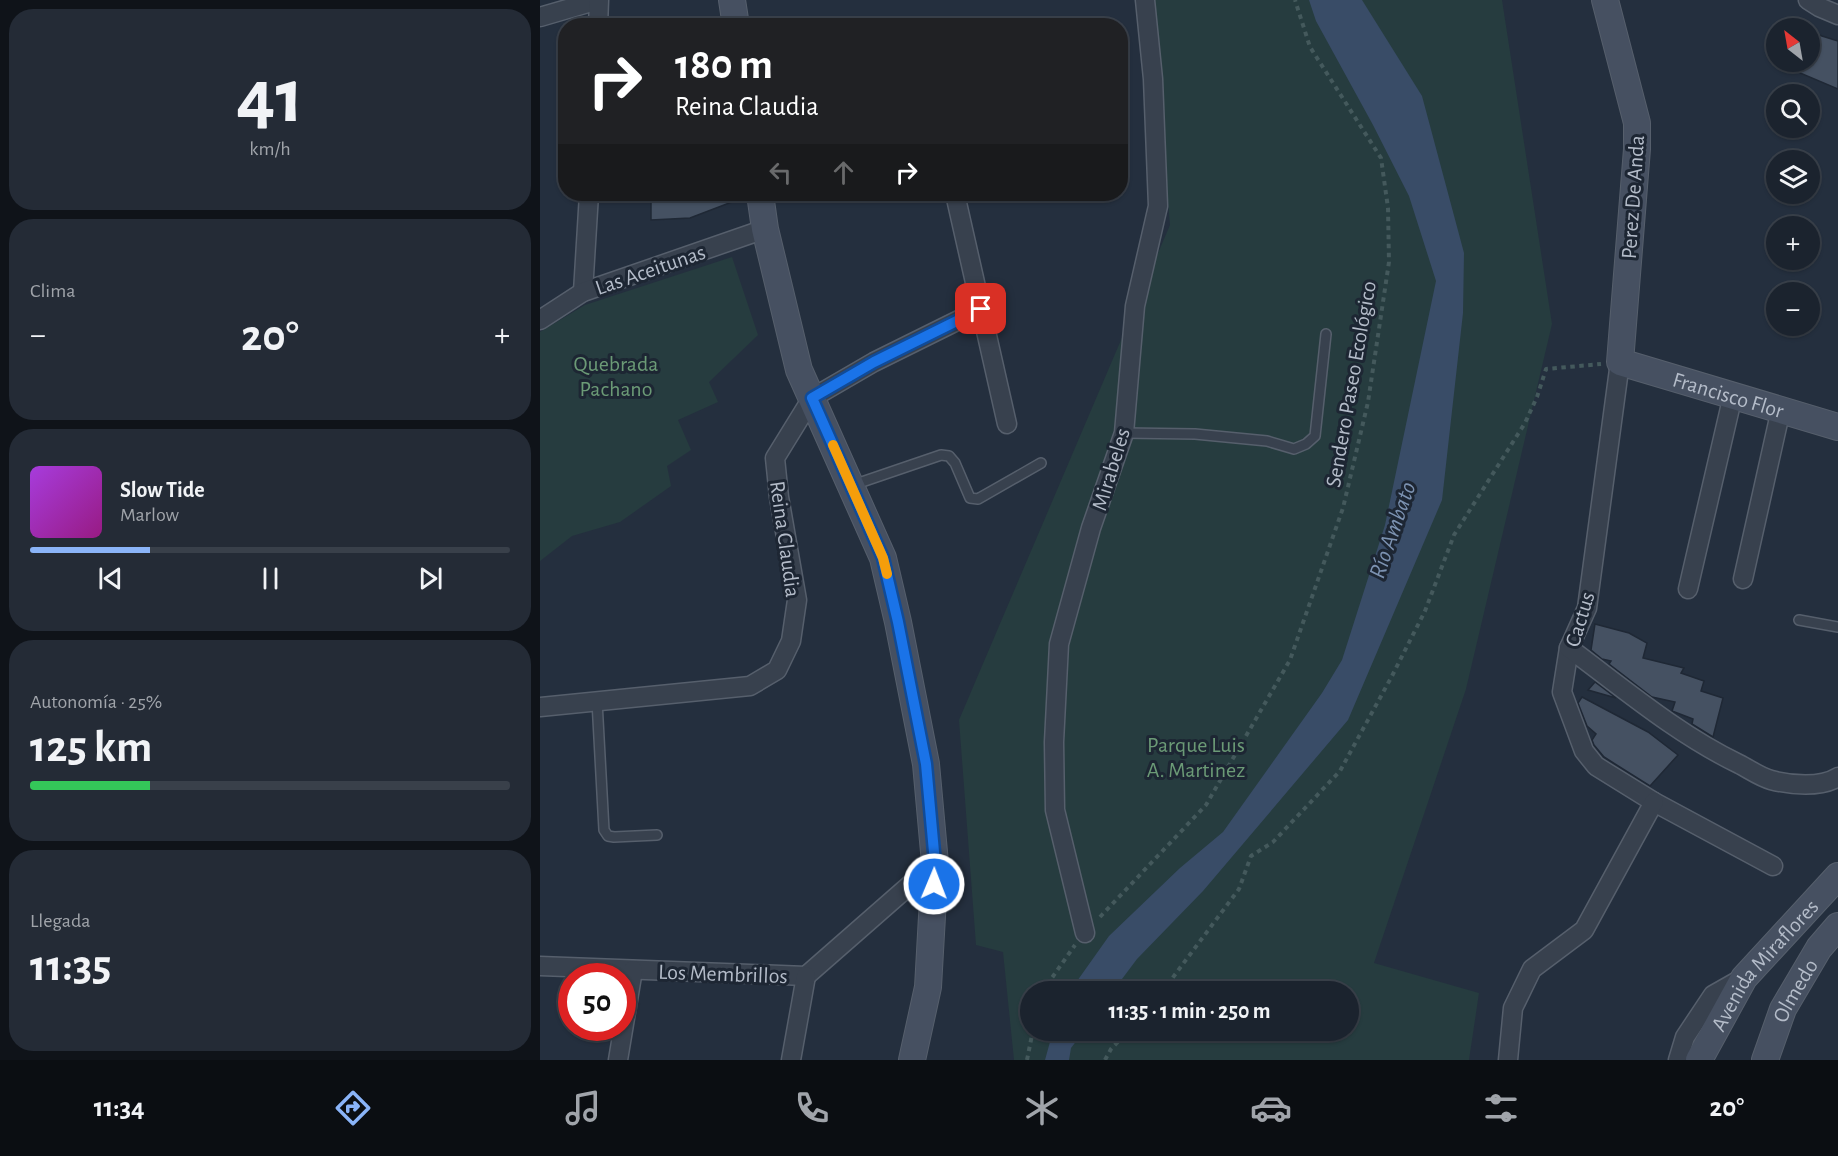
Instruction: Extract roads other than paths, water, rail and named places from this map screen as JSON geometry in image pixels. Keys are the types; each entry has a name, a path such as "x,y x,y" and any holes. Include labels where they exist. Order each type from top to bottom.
{"main road":[{"path":"732,0 735,18"},
{"name":"Perez De Anda","path":"1605,0 1637,123 1637,149 1620,362"},
{"path":"761,201 765,229 799,370 883,558 926,764 935,863 928,987 912,1060"},
{"name":"Francisco Flor","path":"1620,362 1838,427"},
{"name":"Avenida Miraflores","path":"1699,1060 1744,978 1838,876"},
{"name":"Olmedo","path":"1765,1060 1783,1009 1819,948 1838,926"}],"street":[{"path":"540,17 599,0 598,18"},
{"name":"Mirabeles","path":"1085,933 1055,810 1054,742 1059,644 1091,528 1124,433 1135,306 1158,206 1153,79 1145,0"},
{"path":"1808,1 1838,15"},
{"path":"584,292 589,201"},
{"path":"957,201 1007,424"},
{"name":"Las Aceitunas","path":"540,320 584,292 765,229"},
{"name":"Reina Claudia","path":"540,707 750,686 777,670 791,641 797,600 779,497 775,458 812,398 874,362 981,309"},
{"name":"Cactus","path":"1620,362 1587,608 1569,648 1562,692 1584,751 1596,766 1654,802 1773,866"},
{"path":"1688,589 1733,395"},
{"path":"1743,579 1781,409"},
{"path":"1569,648 1707,748 1771,780 1815,785 1831,782 1838,777"},
{"path":"1508,1060 1513,1008 1532,969 1584,930 1654,802"},
{"name":"Los Membrillos","path":"636,970 806,976 935,863"},
{"name":"Los Membrillos","path":"540,966 558,967"},
{"path":"791,1060 806,976"},
{"path":"1678,1060 1685,1037 1713,995 1744,978"},
{"path":"618,1060 621,1041"}],"lane":[{"path":"1124,433 1195,434 1267,441 1294,449 1306,444 1315,436 1326,334"},
{"path":"851,486 941,454 949,456 955,463 970,498 978,499 1041,463"},
{"path":"1799,620 1838,627"},
{"path":"597,701 604,830 608,836 614,837 657,835"}],"water":[{"name":"Río Ambato","path":"1309,0 1362,0 1422,96 1464,253 1463,313 1442,500 1348,720 1203,891 1137,959 1120,981 1077,981 1109,936 1180,868 1223,832 1322,693 1342,660 1385,525 1436,281 1409,196 1316,21"},
{"path":"1050,1041 1076,1041 1071,1048 1069,1060 1045,1060"}],"park label":[{"name":"Quebrada Pachano","path":"616,376"},
{"name":"Parque Luis A. Martinez","path":"1196,756"}]}
